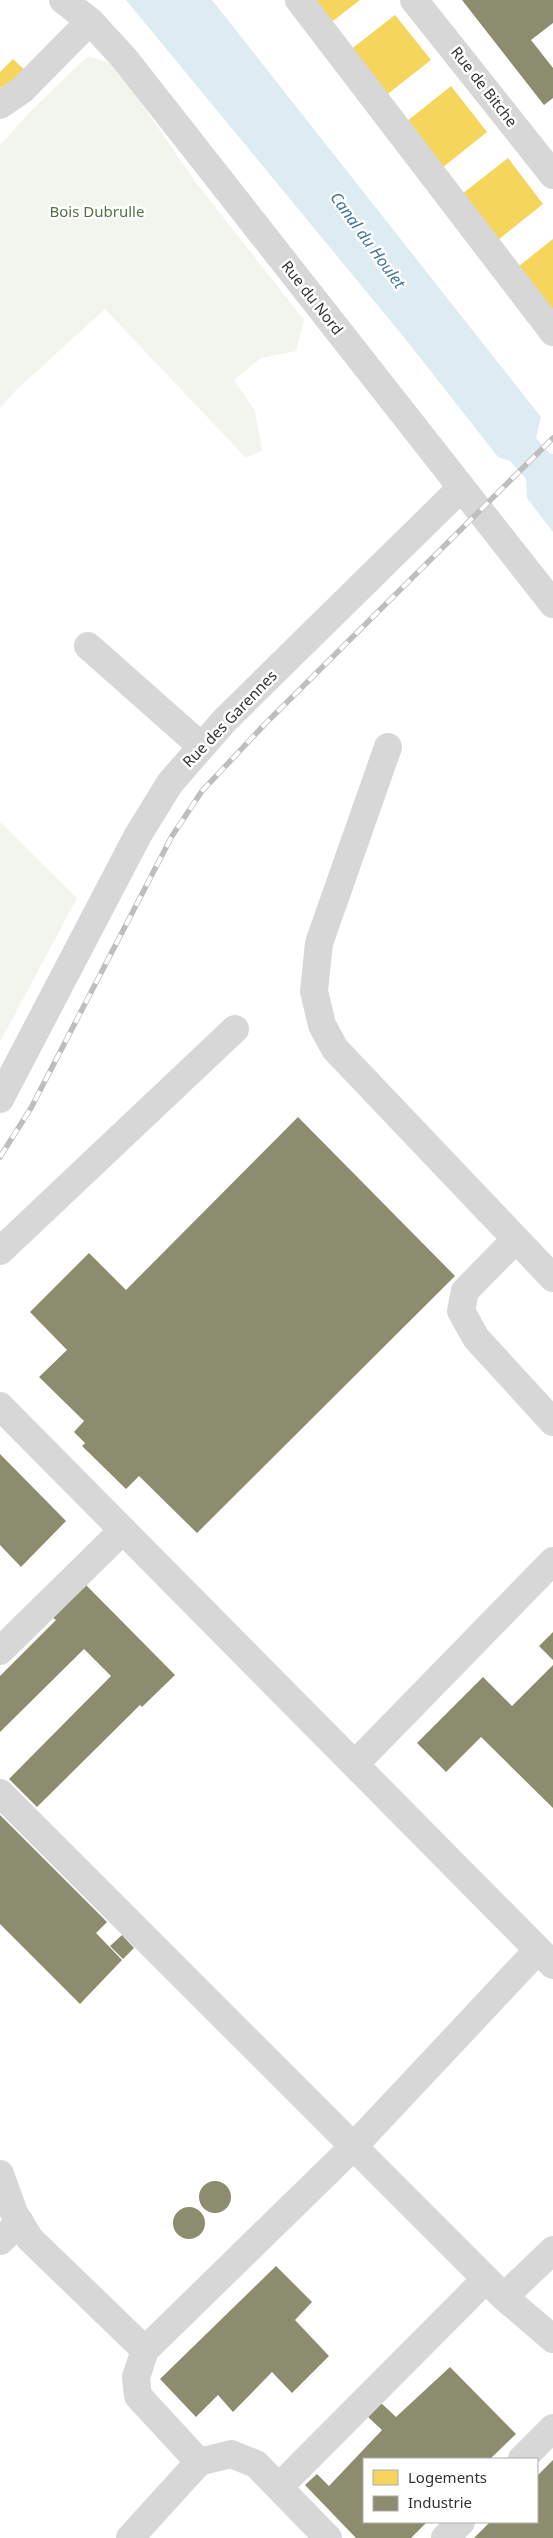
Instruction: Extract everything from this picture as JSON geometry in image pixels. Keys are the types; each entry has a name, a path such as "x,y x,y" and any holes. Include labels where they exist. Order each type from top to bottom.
{"street":[{"name":"Rue du Nord","path":"63,0 90,21 124,58 553,604"},
{"path":"299,0 553,332"},
{"name":"Rue de Bitche","path":"414,0 553,175"},
{"path":"0,105 22,90 90,21"},
{"name":"Rue des Garennes","path":"0,1099 138,834 170,783 201,746 461,488"},
{"path":"88,646 201,746"},
{"path":"388,747 319,943 314,991 322,1025 335,1049 553,1278"},
{"path":"0,1251 235,1029"},
{"path":"516,1239 465,1291 461,1311 476,1338 553,1422"},
{"path":"0,1406 546,1957 145,2350 136,2377 138,2396 199,2462"},
{"path":"0,1651 123,1530"},
{"path":"355,1764 553,1561"},
{"path":"0,1793 495,2288 553,2339"},
{"path":"0,2174 20,2222 30,2239 145,2350"},
{"path":"0,2241 20,2222"},
{"path":"279,2487 495,2288 553,2250"},
{"path":"523,2458 553,2428"},
{"path":"130,2538 199,2462 231,2454 256,2464 328,2538"},
{"path":"445,2538 460,2523"}],"green space":[{"name":"Bois Dubrulle","path":"88,56 115,65 197,184 304,320 296,351 261,358 234,380 255,411 262,450 246,458 105,309 15,391 0,408 0,145 31,111"},
{"path":"0,822 77,898 0,1042"}],"water":[{"name":"Canal du Houlet","path":"126,0 212,0 541,417 536,438 550,454 553,454 553,532 527,498 526,479 510,461 498,457 407,341"}],"building: Logements":[{"path":"310,0 360,0 329,24"},
{"path":"395,15 431,60 385,96 350,50"},
{"path":"13,59 29,74 6,91 0,88 0,72"},
{"path":"451,86 487,132 442,168 406,122"},
{"path":"508,158 543,204 498,240 462,194"},
{"path":"553,239 553,310 519,266"}],"building: Industrie":[{"path":"462,0 553,0 553,23 531,40 553,68 553,98 544,105"},
{"path":"298,1117 455,1276 197,1533 139,1476 126,1489 82,1446 85,1443 74,1432 84,1421 39,1377 67,1350 30,1312 89,1253 126,1290"},
{"path":"0,1454 66,1521 21,1567 0,1545"},
{"path":"86,1585 175,1675 142,1707 140,1705 37,1807 9,1779 111,1676 84,1649 0,1732 0,1676 56,1620 53,1618"},
{"path":"553,1632 553,1660 539,1646"},
{"path":"553,1665 553,1808 481,1737 446,1772 417,1743 483,1677 512,1706"},
{"path":"0,1815 107,1922 96,1933 122,1960 80,2004 0,1924"},
{"path":"122,1935 134,1948 123,1959 110,1946"},
{"path":"215,2181 221,2182 226,2186 230,2191 230,2203 226,2208 221,2212 215,2213 209,2212 204,2208 200,2203 199,2197 200,2191 204,2186 209,2182"},
{"path":"189,2207 200,2212 205,2223 200,2234 189,2239 178,2234 173,2223 178,2212"},
{"path":"276,2266 312,2302 295,2320 329,2356 292,2393 272,2372 233,2412 218,2395 196,2417 160,2379"},
{"path":"450,2367 516,2434 491,2458 363,2458 363,2523 426,2523 411,2538 356,2538 305,2485 317,2474 329,2486 382,2430 367,2416 380,2402 396,2417"},
{"path":"553,2460 553,2538 474,2538 489,2523 538,2523 538,2475"}],"railway":[{"path":"0,1157 31,1108 172,836 202,791 265,724 553,438"}]}
